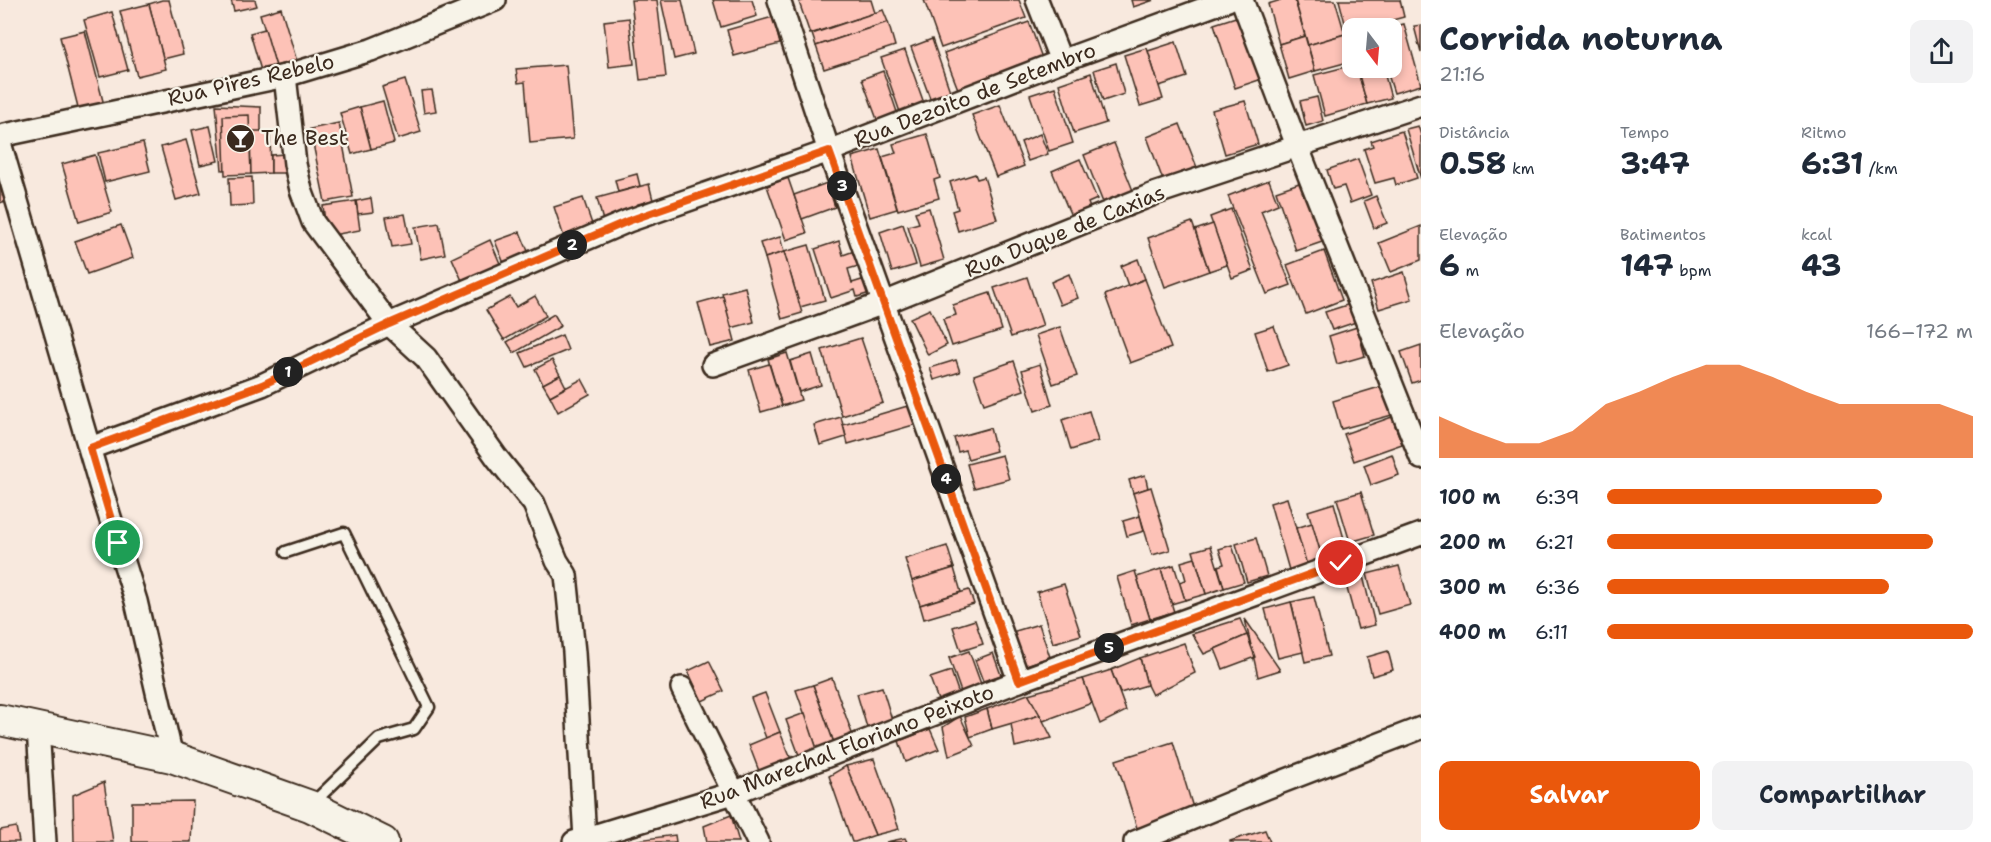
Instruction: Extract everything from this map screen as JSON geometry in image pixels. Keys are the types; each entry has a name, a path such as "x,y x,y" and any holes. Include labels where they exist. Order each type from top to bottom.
{"main road":[{"path":"0,720 172,757 310,806 383,842"}],"street":[{"name":"Rua Pires Rebelo","path":"0,136 285,76 371,50 495,0"},
{"path":"779,0 829,151 1019,681"},
{"path":"1037,0 1061,61"},
{"name":"Rua Dezoito de Setembro","path":"90,448 254,388 389,324 628,221 829,151 1061,61 1228,0"},
{"path":"1242,0 1421,458"},
{"path":"285,76 295,164 301,190 313,222 389,324 426,358 496,458 534,504 557,561 566,575 574,652 580,840"},
{"name":"Rua Duque de Caxias","path":"713,365 884,303 1154,194 1298,148 1421,105"},
{"path":"0,143 136,601 172,757"},
{"name":"Rua Marechal Floriano Peixoto","path":"580,840 733,793 1019,681 1421,534"},
{"path":"681,688 758,842"},
{"path":"38,727 45,842"},
{"path":"1135,842 1421,728"}],"lane":[{"path":"286,552 344,533 429,707 414,729 379,739 310,806"}],"building":[{"path":"169,0 183,54 163,59 149,4"},
{"path":"231,0 255,0 257,6 234,11"},
{"path":"631,0 657,0 666,77 640,80"},
{"path":"661,0 682,0 694,54 674,59"},
{"path":"713,0 752,0 757,16 721,27"},
{"path":"805,0 871,0 875,13 810,34 799,2"},
{"path":"924,0 1019,0 1026,18 941,48"},
{"path":"1131,0 1154,0 1133,7"},
{"path":"1281,0 1295,0 1305,36 1279,44 1268,4"},
{"path":"1295,0 1335,0 1342,24 1342,35 1308,45"},
{"path":"1339,0 1400,0 1404,17 1400,18 1344,18"},
{"path":"149,4 166,69 137,76 120,11"},
{"path":"281,8 299,68 278,74 260,14"},
{"path":"883,10 888,22 816,46 812,34"},
{"path":"112,12 128,70 100,77 84,20"},
{"path":"1242,15 1262,79 1235,88 1214,24"},
{"path":"773,17 780,44 734,56 727,30"},
{"path":"629,18 634,64 609,67 604,21"},
{"path":"888,22 895,46 824,69 816,46"},
{"path":"1029,22 1042,58 958,89 944,53"},
{"path":"1402,24 1404,24 1421,85 1394,93 1389,78 1402,78"},
{"path":"1421,25 1421,53 1414,26"},
{"path":"265,29 277,70 262,74 250,33"},
{"path":"85,31 104,105 79,111 60,37"},
{"path":"1342,35 1342,64 1315,71 1308,45"},
{"path":"1305,36 1315,71 1289,79 1279,44"},
{"path":"932,39 950,91 930,98 911,47"},
{"path":"1176,42 1187,77 1159,86 1148,51"},
{"path":"1147,48 1163,99 1140,106 1124,55"},
{"path":"905,50 925,106 901,115 881,58"},
{"path":"1116,63 1124,94 1103,101 1094,70"},
{"path":"566,65 573,139 530,143 525,82 518,83 516,69"},
{"path":"1342,68 1342,78 1360,78 1367,104 1325,116 1314,75"},
{"path":"883,71 898,115 878,122 862,79"},
{"path":"1091,73 1106,123 1074,133 1059,84"},
{"path":"1360,78 1386,78 1391,98 1367,104"},
{"path":"405,80 421,132 398,139 382,87"},
{"path":"1055,87 1073,143 1049,151 1030,95"},
{"path":"432,90 436,111 424,113 421,91"},
{"path":"1317,97 1323,121 1306,126 1300,101"},
{"path":"383,101 394,143 371,149 360,107"},
{"path":"1245,101 1258,144 1225,154 1212,110"},
{"name":"The Best","path":"216,105 261,107 261,169 222,170"},
{"path":"1000,105 1024,166 996,177 972,115"},
{"path":"360,107 371,149 352,154 340,113"},
{"path":"249,115 251,174 225,175 223,116"},
{"path":"339,123 353,197 325,202 310,129"},
{"path":"1180,124 1198,170 1164,183 1147,137"},
{"path":"210,126 218,161 200,165 192,130"},
{"path":"1418,126 1421,135 1421,179 1406,129"},
{"path":"250,131 270,131 271,173 251,174"},
{"path":"1402,131 1417,178 1396,185 1394,178 1375,183 1364,149 1373,146 1371,141"},
{"path":"927,134 940,178 934,180 939,198 898,210 882,157 896,153 893,144"},
{"path":"1040,134 1048,154 1028,161 1021,142"},
{"path":"186,140 201,193 176,200 161,147"},
{"path":"143,143 150,171 105,182 98,153"},
{"path":"1114,143 1134,193 1104,205 1084,155"},
{"path":"879,149 897,209 870,217 852,157"},
{"path":"285,154 286,173 271,173 271,155"},
{"path":"95,155 112,212 79,222 62,164"},
{"path":"1080,159 1097,199 1088,203 1090,208 1071,216 1052,171"},
{"path":"1358,159 1371,195 1350,203 1344,186 1333,189 1327,170"},
{"path":"0,170 11,199 0,203"},
{"path":"637,174 640,186 618,192 615,180"},
{"path":"975,174 977,179 984,177 997,219 958,231 952,211 958,209 950,182"},
{"path":"252,177 253,205 230,206 229,178"},
{"path":"788,178 807,233 786,240 767,186"},
{"path":"1269,180 1278,204 1261,211 1291,285 1267,294 1228,196"},
{"path":"1305,181 1325,241 1296,251 1276,191"},
{"path":"827,183 835,207 802,219 794,195"},
{"path":"649,184 653,200 638,204 640,211 603,221 597,198"},
{"path":"1376,196 1387,223 1374,228 1364,201"},
{"path":"371,198 373,212 358,214 356,201"},
{"path":"583,198 593,227 564,237 554,207"},
{"path":"356,201 360,230 327,236 323,206"},
{"path":"929,208 944,260 920,267 908,226 919,223 915,212"},
{"path":"1231,209 1253,270 1232,278 1210,217"},
{"path":"405,214 411,244 392,247 386,217"},
{"path":"1192,222 1209,271 1165,287 1148,238"},
{"path":"439,223 445,254 421,259 415,227"},
{"path":"903,224 916,265 892,272 880,232"},
{"path":"1213,224 1227,265 1209,271 1195,230"},
{"path":"121,225 133,258 87,274 75,241"},
{"path":"1421,226 1421,260 1391,272 1379,243"},
{"path":"520,232 530,256 505,266 495,241"},
{"path":"780,237 784,252 765,258 760,243"},
{"path":"490,240 502,268 464,285 452,258"},
{"path":"839,241 843,255 857,250 862,265 848,269 852,283 865,279 870,293 857,297 855,290 831,298 815,249"},
{"path":"809,245 825,300 800,307 784,252"},
{"path":"1324,251 1342,300 1306,314 1287,265"},
{"path":"784,252 802,313 782,319 765,258"},
{"path":"1138,259 1145,279 1128,286 1121,266"},
{"path":"1404,272 1412,299 1379,309 1371,283"},
{"path":"1069,274 1078,298 1060,305 1051,282"},
{"path":"1027,277 1043,326 1011,337 994,288"},
{"path":"1145,279 1171,348 1130,363 1105,295"},
{"path":"745,287 754,322 731,328 722,293"},
{"path":"990,293 1002,330 952,346 943,319 956,315 953,305"},
{"path":"535,296 546,316 504,340 486,310 510,297 516,307"},
{"path":"723,296 735,341 710,347 698,303"},
{"path":"1350,304 1356,322 1332,330 1325,312"},
{"path":"930,309 947,345 928,355 910,318"},
{"path":"554,314 561,326 514,353 507,342"},
{"path":"1274,326 1288,365 1268,372 1255,332"},
{"path":"1060,327 1077,376 1053,384 1036,335"},
{"path":"1357,327 1365,356 1337,364 1329,336"},
{"path":"562,335 568,350 527,367 520,353"},
{"path":"861,338 883,403 842,416 822,350"},
{"path":"1421,345 1421,380 1412,383 1401,352"},
{"path":"787,353 801,400 782,406 768,359"},
{"path":"812,354 821,385 799,392 790,361"},
{"path":"552,360 560,375 543,384 535,369"},
{"path":"956,360 960,372 934,380 930,368"},
{"path":"1014,361 1024,390 984,404 974,375"},
{"path":"769,364 782,406 761,412 749,370"},
{"path":"1040,364 1052,405 1035,411 1022,370"},
{"path":"560,375 566,387 550,396 543,384"},
{"path":"582,379 590,394 558,412 550,396"},
{"path":"1383,386 1392,415 1341,429 1333,401"},
{"path":"911,405 917,424 848,444 843,425"},
{"path":"1089,411 1098,441 1071,450 1062,420"},
{"path":"841,417 846,437 820,445 814,425"},
{"path":"1392,417 1402,444 1354,461 1344,434"},
{"path":"990,428 996,451 968,459 965,450 958,452 954,438"},
{"path":"1392,454 1399,475 1371,485 1364,465"},
{"path":"1002,455 1009,479 974,488 967,464"},
{"path":"1145,475 1148,488 1133,493 1129,480"},
{"path":"1151,487 1170,550 1152,555 1133,493"},
{"path":"1361,492 1374,535 1350,542 1337,499"},
{"path":"1287,498 1307,565 1289,570 1270,503"},
{"path":"1334,503 1348,553 1323,561 1308,511"},
{"path":"1140,516 1144,531 1127,536 1123,521"},
{"path":"1312,523 1323,561 1307,565 1296,528"},
{"path":"1256,538 1267,576 1247,582 1236,544"},
{"path":"1232,545 1244,582 1224,588 1218,566 1224,564 1219,549"},
{"path":"947,546 954,568 912,581 905,559"},
{"path":"1211,546 1224,588 1206,594 1193,551"},
{"path":"1195,558 1206,594 1185,600 1179,582 1186,580 1181,562"},
{"path":"1174,565 1185,600 1171,604 1161,569"},
{"path":"1399,566 1410,605 1378,614 1367,574"},
{"path":"954,568 961,592 920,605 912,581"},
{"path":"1161,569 1174,612 1150,619 1137,577"},
{"path":"1135,571 1150,619 1131,625 1117,577"},
{"path":"1363,576 1375,625 1358,629 1345,581"},
{"path":"1064,584 1081,635 1053,643 1037,592"},
{"path":"969,590 974,604 924,619 920,605"},
{"path":"1314,597 1329,656 1305,662 1291,602"},
{"path":"1291,602 1303,652 1278,658 1265,609"},
{"path":"1240,619 1247,635 1204,654 1192,634"},
{"path":"1245,619 1280,670 1258,677"},
{"path":"975,620 983,644 961,651 953,627"},
{"path":"1039,624 1050,657 1023,666 1012,632"},
{"path":"1247,635 1255,657 1223,669 1215,649"},
{"path":"1184,643 1195,673 1152,695 1140,658"},
{"path":"969,651 981,684 961,692 949,658"},
{"path":"1388,651 1393,670 1372,676 1367,657"},
{"path":"993,653 1001,675 983,681 975,660"},
{"path":"1140,658 1147,685 1120,693 1111,670"},
{"path":"709,661 724,691 702,701 688,671"},
{"path":"1111,670 1126,711 1100,724 1083,679"},
{"path":"951,671 960,697 939,703 930,678"},
{"path":"832,678 853,736 834,743 813,685"},
{"path":"1083,679 1092,703 1043,721 1028,694"},
{"path":"813,685 834,743 817,749 796,690"},
{"path":"882,687 893,723 868,731 857,694"},
{"path":"765,693 780,732 766,738 751,698"},
{"path":"1028,694 1040,715 992,729 987,709"},
{"path":"987,709 992,729 970,737 965,717"},
{"path":"805,713 817,749 799,755 786,720"},
{"path":"1040,715 1052,738 1015,747 1011,724"},
{"path":"960,716 974,746 949,756 943,727"},
{"path":"930,729 939,749 906,762 899,741"},
{"path":"780,732 791,759 759,771 749,745"},
{"path":"1173,742 1194,811 1137,828 1116,760"},
{"path":"874,759 899,829 875,835 846,766"},
{"path":"846,766 875,835 855,842 852,842 829,776"},
{"path":"104,782 113,842 74,842 73,795"},
{"path":"193,801 191,842 132,842 132,802"},
{"path":"731,815 739,842 707,842 704,826"},
{"path":"16,827 19,842 0,842 0,830"},
{"path":"1265,830 1270,842 1230,842 1230,841"},
{"path":"675,835 676,842 639,842 638,840"},
{"path":"905,838 907,842 886,842"}],"place":[{"name":"The Best","path":"240,138"}],"route":[{"path":"118,543 90,448 262,385 389,324 628,221 829,151 1019,681 1341,563"}]}
